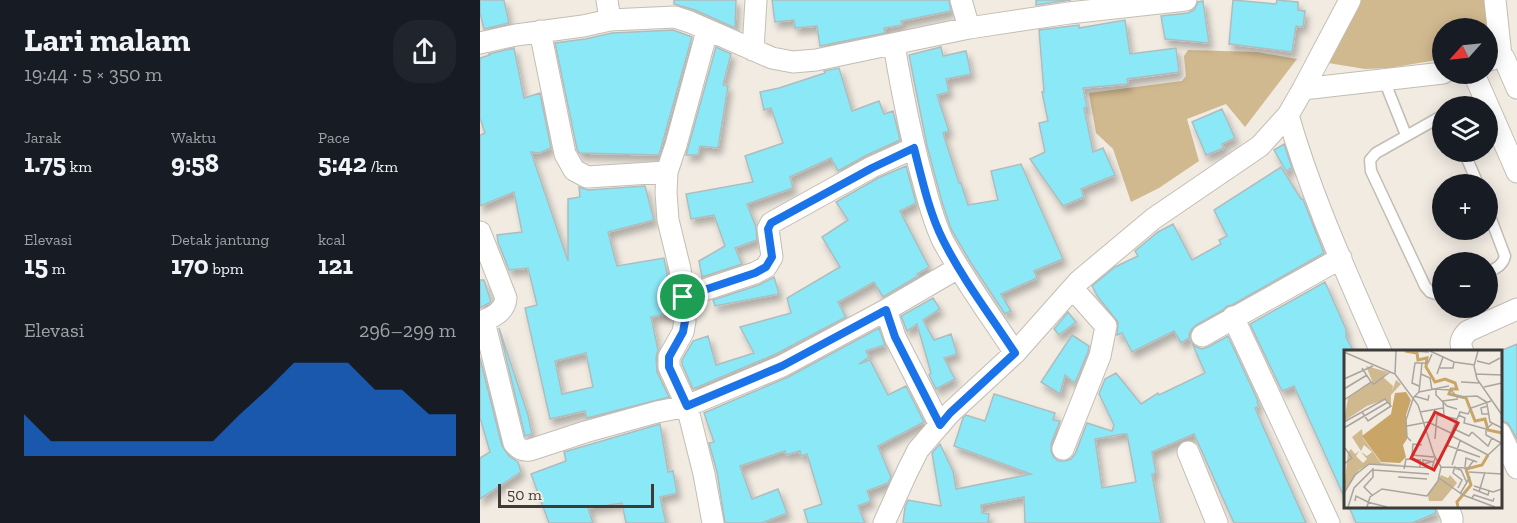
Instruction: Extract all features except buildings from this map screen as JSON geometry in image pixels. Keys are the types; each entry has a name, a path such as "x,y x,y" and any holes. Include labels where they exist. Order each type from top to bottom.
{"street":[{"path":"753,50 756,0"},
{"path":"961,0 969,28"},
{"path":"480,43 540,31 583,26 609,10 675,17 772,58 793,62 816,60 894,45 1068,6 1186,0"},
{"path":"884,523 918,450 950,413 1015,353 1079,281 1153,219 1260,146 1288,115 1350,0"},
{"path":"1495,0 1495,18"},
{"path":"540,31 565,154 574,170 586,177 667,172"},
{"path":"707,31 667,172 668,220 680,269 685,321 683,332 669,357 669,367 687,406 704,474 713,523"},
{"path":"894,45 914,148 933,217 958,268 1015,353"},
{"path":"1498,59 1504,58 1517,87"},
{"path":"1303,89 1432,74"},
{"path":"1478,84 1517,172"},
{"path":"1288,115 1299,151 1380,350"},
{"path":"683,297 755,273 766,267 772,257 768,229 771,223 914,148"},
{"path":"480,232 506,298 504,309 482,322 513,438 518,448 524,451 687,406 782,366 958,268"},
{"path":"1202,336 1341,258"},
{"path":"1063,449 1100,356 1106,326 1073,289"},
{"path":"1462,350 1460,342 1468,331 1517,309"},
{"path":"886,310 895,337 940,425"},
{"path":"1233,317 1329,523"},
{"path":"1502,437 1517,468"},
{"path":"1188,452 1217,523"},
{"path":"1447,508 1452,523"}],"lane":[{"path":"1384,80 1406,135"},
{"path":"1432,121 1406,135 1370,160 1371,171 1425,286 1432,293"},
{"path":"1498,239 1504,256 1503,262 1498,267"}],"shaded area":[{"path":"1349,0 1496,0 1496,18 1432,18 1432,61 1389,68 1365,69 1328,63"},
{"path":"1188,50 1257,52 1297,59 1245,127 1226,104 1187,119 1199,161 1159,188 1131,202 1113,149 1096,133 1089,93 1182,81 1186,76 1184,56"}],"route":[{"path":"914,148 933,217 943,240 958,268 1015,353 940,425 895,337 886,310 782,366 687,406 669,367 669,357 683,332 685,321 683,297 755,273 766,267 772,257 768,229 771,223 825,192 914,148"}]}
